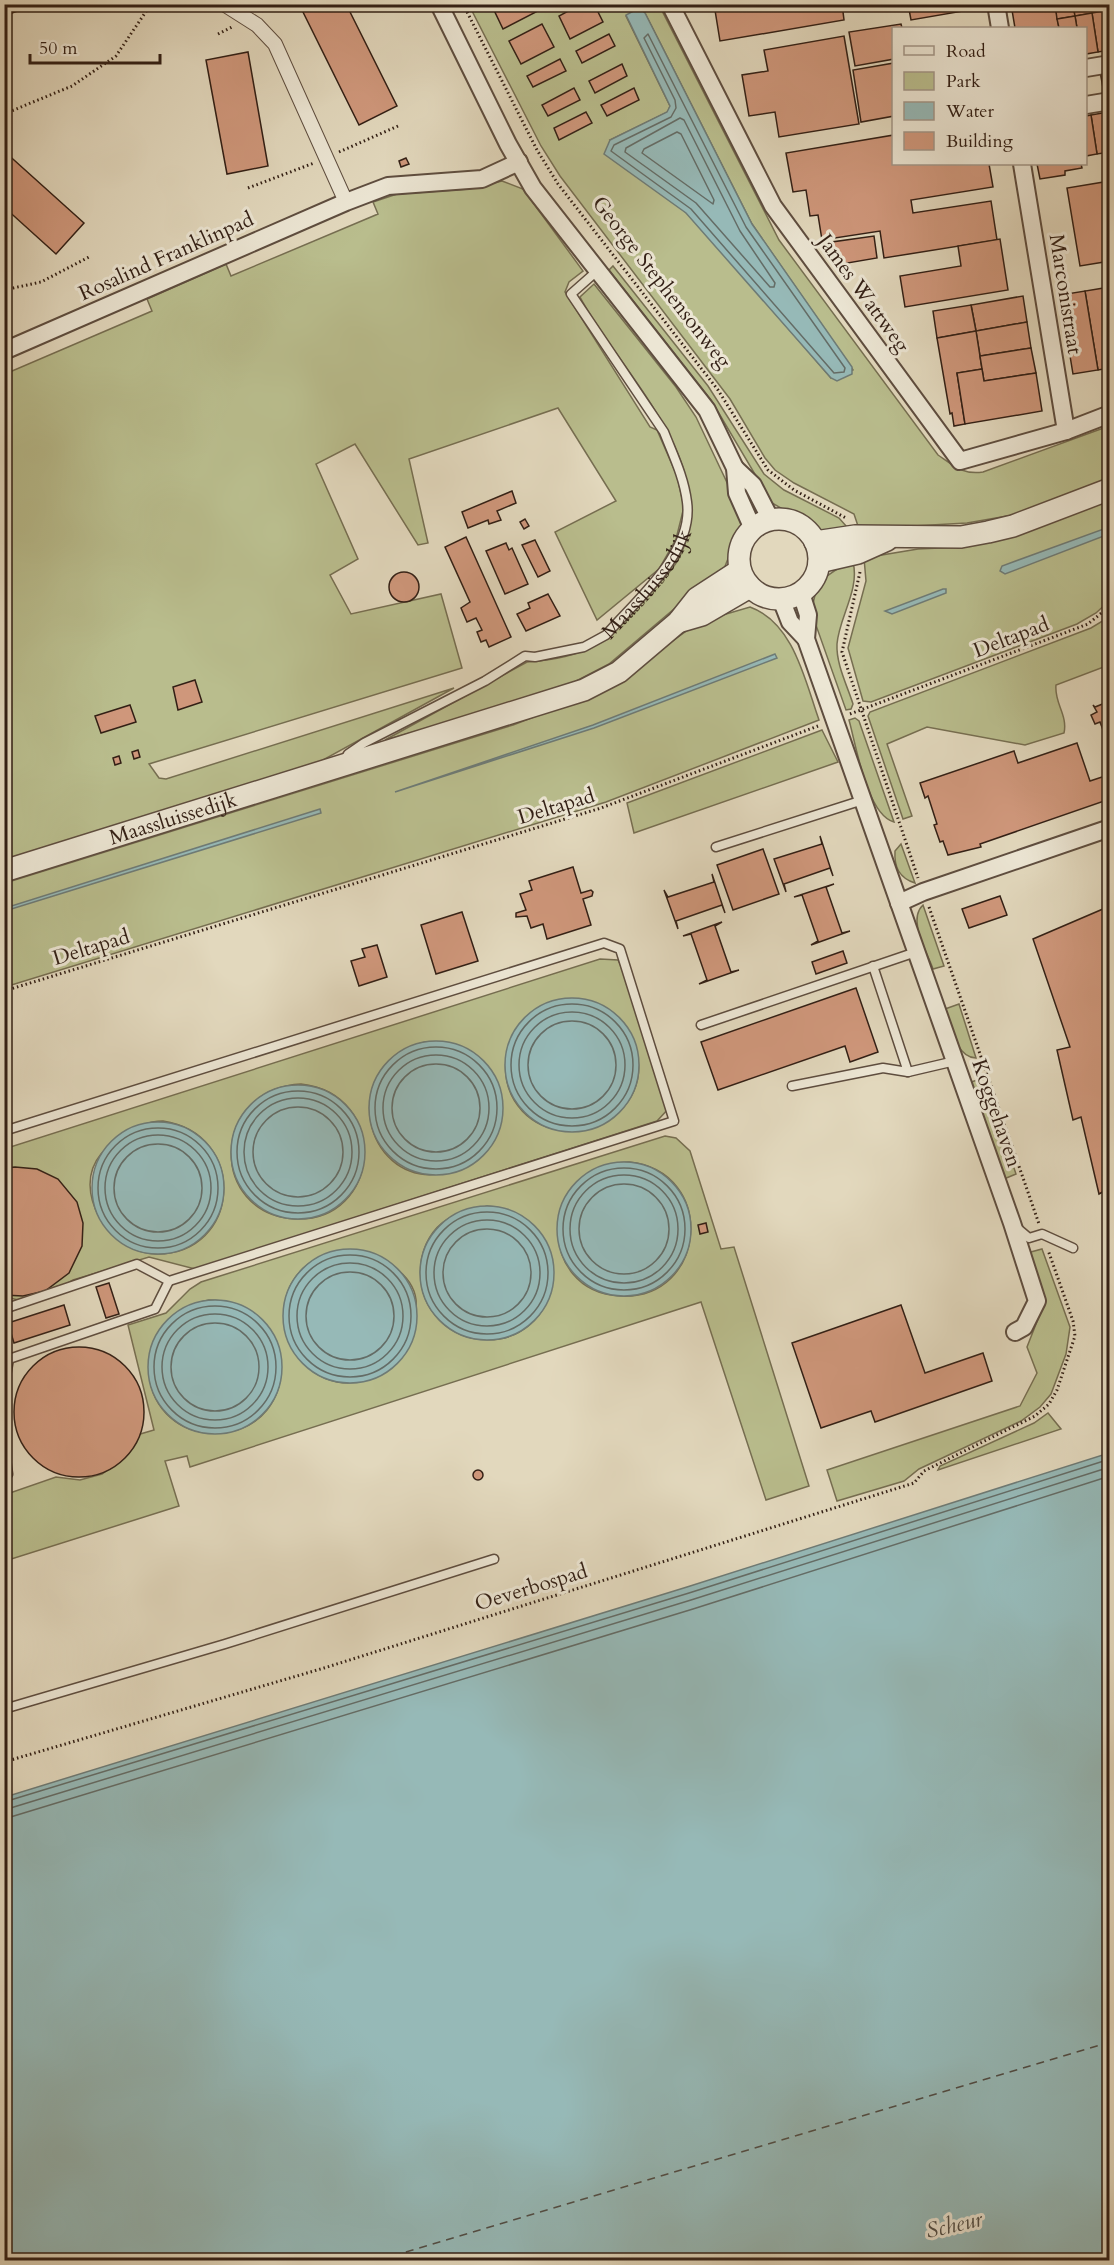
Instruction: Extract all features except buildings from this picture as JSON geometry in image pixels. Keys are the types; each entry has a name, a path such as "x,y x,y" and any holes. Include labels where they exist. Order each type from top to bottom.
{"street":[{"path":"224,4 257,25 275,44 346,202"},
{"name":"George Stephensonweg","path":"440,4 519,162 540,197 707,410 735,468 753,485 762,524"},
{"name":"James Wattweg","path":"670,4 773,206 960,461 1066,431 1110,414"},
{"path":"996,4 1000,27"},
{"path":"1087,68 1110,64"},
{"path":"1087,105 1110,101"},
{"name":"Rosalind Franklinpad","path":"5,351 346,202 388,186 482,179 519,162"},
{"name":"Marconistraat","path":"1022,165 1066,431"},
{"path":"817,552 893,538 961,537 987,532 1013,526 1110,489"},
{"path":"786,520 800,525 817,552 816,576 791,596 761,595 745,578 742,543 762,524 786,520"},
{"name":"Maassluissedijk","path":"4,871 342,768 584,690 619,672 678,622 702,615 745,578"},
{"name":"Koggehaven","path":"791,596 790,622 806,639 1012,1223 1037,1301 1024,1327 1015,1332"},
{"path":"899,903 923,892 1110,828"}],"lane":[{"name":"Maassluissedijk","path":"342,768 348,754 364,743 485,681 525,656 535,657 594,643 606,635 678,551 686,527 688,504 675,458 664,432 571,294 597,271"},
{"path":"716,847 863,800"},
{"path":"4,1131 604,943 620,949 674,1121 169,1281 137,1264 4,1309"},
{"path":"701,1025 916,952"},
{"path":"873,966 908,1072"},
{"path":"792,1086 882,1068 908,1072 955,1061"},
{"path":"1012,1223 1029,1238 1042,1234 1073,1248"},
{"path":"4,1387 7,1357 155,1310 169,1281"},
{"path":"4,1445 8,1474 4,1476"},
{"path":"4,1709 225,1644 494,1559"}],"path":[{"path":"4,114 72,86 116,56 150,4"},
{"path":"261,4 265,8"},
{"name":"George Stephensonweg","path":"463,4 537,150 558,184 718,390 768,470 794,490 844,514 852,525 856,544"},
{"name":"Rosalind Franklinpad","path":"4,290 41,282 91,256"},
{"path":"856,544 861,576 842,652 860,711 1042,1234"},
{"name":"Deltapad","path":"4,991 601,808 1088,624 1109,606"},
{"name":"Oeverbospad","path":"4,1762 324,1668 914,1483 924,1471 1022,1424 1049,1404 1057,1390 1075,1336 1042,1234"}],"green space":[{"path":"469,5 659,5 779,240 938,455 964,471 983,472 1109,426 1109,478 1013,515 967,523 859,529 854,514 794,483 775,470 765,458 730,399 560,176 541,146","holes":["645,13 752,224 853,370 831,378 699,225 610,140 668,112 670,106 626,16"]},
{"path":"502,181 523,189 583,271 569,282 565,292 650,427 657,430 677,476 684,507 676,539 659,569 597,620 555,532 616,501 558,408 409,459 428,543 418,545 355,444 316,464 358,559 330,575 351,614 441,594 462,668 149,764 159,778 166,779 454,688 312,766 5,860 5,374 152,311 147,299 226,264 231,276 378,214 373,202 397,194 469,189"},
{"path":"613,266 708,386 764,474 784,490 839,518 847,527 823,532 772,503 711,400 609,270"},
{"path":"594,284 676,387 696,417 740,510 742,523 722,574 694,592 609,664 555,692 385,740 527,662 566,656 593,646 616,628 659,584 674,567 681,554 690,520 688,486 677,453 660,419 580,297"},
{"path":"1109,497 1109,601 1096,613 1077,624 871,702 863,701 848,648 866,581 864,558 918,549 962,547"},
{"path":"853,562 854,583 837,644 840,667 853,704 851,709 846,710 812,614 815,595 823,580 835,570"},
{"path":"750,607 765,615 787,640 803,671 819,720 606,802 5,987 5,883 513,725 604,690 699,622"},
{"path":"1109,617 1109,665 1056,685 1057,698 1064,720 1064,733 1025,745 927,727 887,744 912,816 903,819 868,716 870,712 1091,628"},
{"path":"855,718 859,721 894,822 885,817 877,807 864,778 849,720"},
{"path":"822,730 838,762 634,833 627,803"},
{"path":"901,844 915,883 901,875 895,862 895,851"},
{"path":"923,905 944,966 933,969 918,927 917,919"},
{"path":"600,959 618,960 625,974 669,1108 657,1121 195,1269 149,1257 73,1280 48,1295 23,1301 5,1297 4,1149","holes":["568,999 593,1003 613,1015 628,1031 636,1051 638,1072 633,1092 620,1110 599,1124 573,1131 542,1125 522,1111 510,1092 505,1070 509,1047 520,1026 540,1009","425,1042 456,1045 479,1058 494,1078 501,1101 499,1126 488,1148 468,1165 439,1174 413,1172 392,1161 378,1142 370,1120 371,1096 379,1073 397,1054","301,1084 330,1093 350,1110 361,1132 364,1157 358,1181 345,1201 324,1215 295,1219 267,1212 246,1196 235,1175 231,1152 236,1128 249,1106 271,1091","157,1121 191,1130 210,1147 221,1169 224,1193 218,1216 205,1235 184,1249 156,1254 139,1251 110,1232 93,1202 90,1185 93,1169 103,1152 137,1128"]},
{"path":"959,1004 976,1058 963,1052 959,1046 945,1009"},
{"path":"984,1078 1016,1174 1004,1179 971,1082"},
{"path":"665,1136 676,1138 690,1151 721,1249 734,1247 809,1486 766,1500 701,1302 190,1467 187,1456 165,1461 179,1506 5,1561 4,1495 56,1477 80,1480 102,1474 121,1460 137,1435 154,1430 128,1325 166,1313 190,1289 201,1282","holes":["629,1162 658,1171 677,1187 688,1210 690,1234 685,1258 671,1278 649,1292 620,1296 592,1289 573,1274 562,1253 558,1229 564,1205 577,1184 599,1168","487,1206 518,1215 539,1232 550,1255 552,1280 545,1305 530,1325 507,1337 477,1339 454,1331 435,1315 423,1291 421,1264 429,1238 437,1227 462,1213","346,1250 357,1251 382,1259 393,1266 411,1285 415,1296 415,1315 390,1369 356,1382 326,1379 303,1363 289,1339 284,1311 291,1284 311,1262","209,1300 240,1306 262,1321 276,1341 281,1365 278,1389 267,1410 248,1426 221,1433 192,1430 170,1417 156,1398 149,1376 151,1352 162,1329 181,1311"]},
{"path":"1042,1249 1070,1327 1066,1354 1051,1394 1040,1407 1021,1421 919,1469 904,1481 837,1501 827,1470 1020,1406 1037,1373 1027,1347 1045,1301 1027,1253"},
{"path":"1048,1413 1061,1429 938,1470 940,1466 1034,1423"}],"water":[{"path":"639,8 645,13 752,224 852,367 852,374 837,381 831,378 686,213 604,154 610,140 667,112 670,106 626,15"},
{"path":"1109,527 1109,534 1005,574 1000,571 1002,566"},
{"path":"946,589 946,593 892,614 885,611"},
{"path":"775,654 777,658 594,728 395,792 593,725"},
{"path":"320,809 321,813 5,911 5,908"},
{"path":"572,998 597,1004 619,1018 633,1040 639,1065 633,1090 619,1112 597,1126 572,1132 547,1126 525,1112 511,1090 505,1065 511,1040 525,1018 547,1004"},
{"path":"436,1041 461,1046 483,1061 498,1083 503,1108 498,1133 483,1155 461,1170 436,1175 411,1170 389,1155 374,1133 369,1108 374,1083 389,1061 411,1046"},
{"path":"298,1085 324,1090 346,1104 360,1126 365,1152 360,1178 346,1200 324,1214 298,1219 272,1214 250,1200 236,1178 231,1152 236,1126 250,1104 272,1090"},
{"path":"158,1122 183,1127 205,1141 219,1163 224,1188 219,1213 205,1235 183,1249 158,1254 133,1249 111,1235 97,1213 92,1188 97,1163 111,1141 133,1127"},
{"path":"624,1162 650,1167 671,1182 686,1203 691,1229 686,1255 671,1276 650,1291 624,1296 598,1291 577,1276 562,1255 557,1229 562,1203 577,1182 598,1167"},
{"path":"487,1206 513,1211 534,1226 549,1247 554,1273 549,1299 534,1320 513,1335 487,1340 461,1335 440,1320 425,1299 420,1273 425,1247 440,1226 461,1211"},
{"path":"350,1249 376,1254 397,1269 412,1290 417,1316 412,1342 397,1363 376,1378 350,1383 324,1378 303,1363 288,1342 283,1316 288,1290 303,1269 324,1254"},
{"path":"215,1300 241,1305 262,1320 277,1341 282,1367 277,1393 262,1414 241,1429 215,1434 189,1429 168,1414 153,1393 148,1367 153,1341 168,1320 189,1305"},
{"name":"Scheur","path":"1109,1453 1109,2260 5,2260 5,1797 687,1587"}],"ferry route":[{"path":"379,2260 1110,2042"}]}
